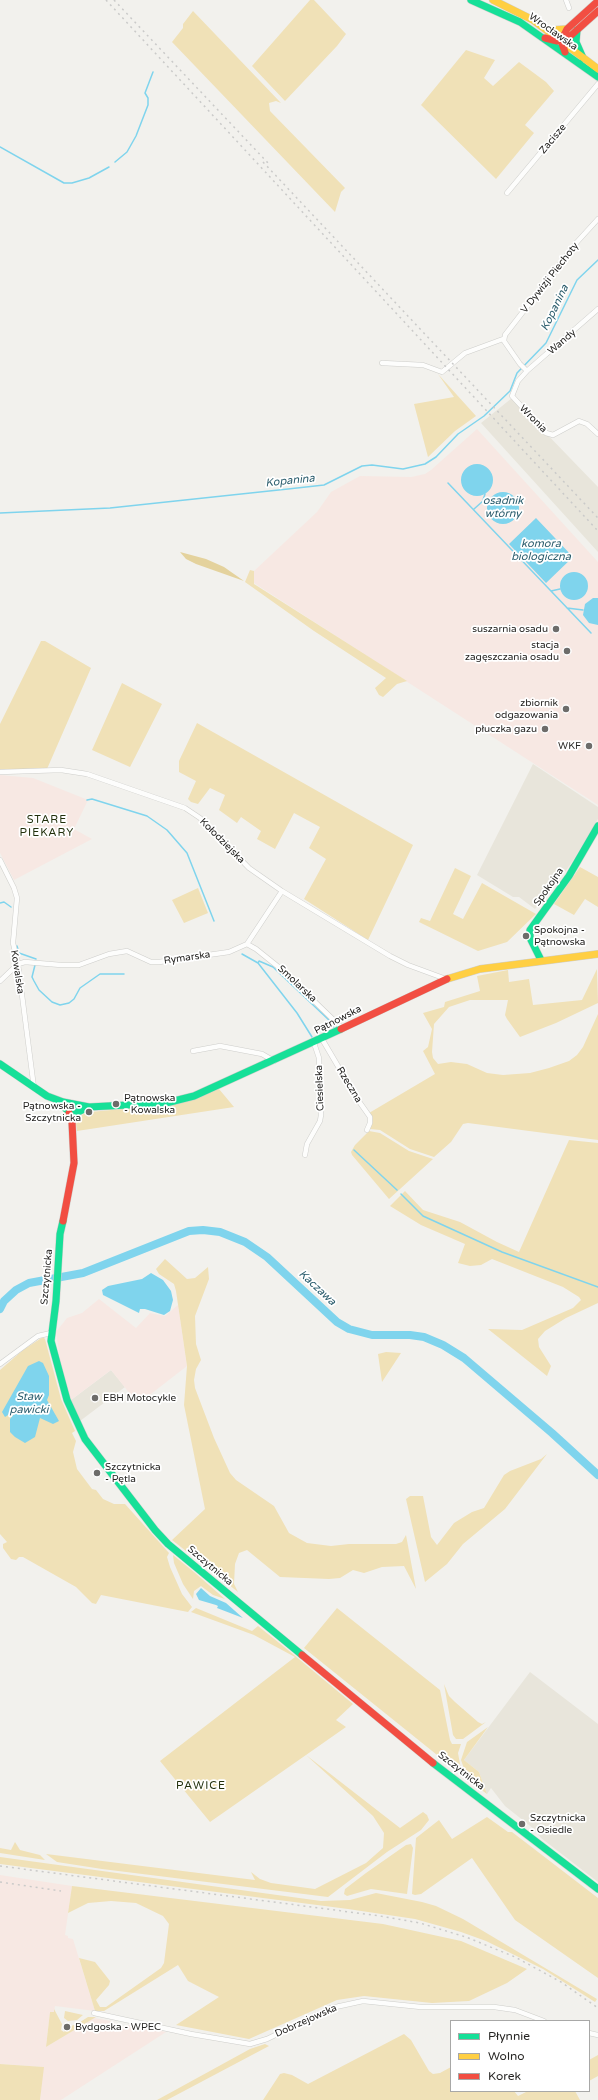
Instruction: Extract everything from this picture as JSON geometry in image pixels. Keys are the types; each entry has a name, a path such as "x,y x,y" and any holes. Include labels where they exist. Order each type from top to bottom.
{"street":[{"name":"Wrocławska","path":"471,0 508,15 545,38 598,77"},
{"name":"Wrocławska","path":"493,0 524,15 543,27 598,69"},
{"path":"566,0 568,8"},
{"path":"565,52 561,41 566,29 598,1"},
{"path":"545,38 561,41 577,30 598,11"},
{"path":"543,27 552,30 566,29"},
{"path":"577,30 577,45 583,58"},
{"name":"Zacisze","path":"508,193 598,84"},
{"name":"V Dywizji Piechoty","path":"503,338 577,242 598,219"},
{"name":"Wandy","path":"512,396 518,381 526,370 598,309"},
{"path":"382,363 423,365 442,372 465,353 503,338 520,364 526,370"},
{"name":"Wronia","path":"512,396 549,436 579,421 587,424 598,434"},
{"name":"Kołodziejska","path":"0,772 61,770 87,774 185,808 200,818 244,863 282,891 408,966 446,979"},
{"name":"Spokojna","path":"541,960 530,938 530,930 570,876 598,826"},
{"name":"Kowalska","path":"0,860 14,888 17,898 13,943 18,964 34,1088"},
{"path":"247,944 282,891"},
{"name":"Rymarska","path":"18,964 35,962 61,965 79,965 109,954 127,951 151,962 159,962 228,952 247,944"},
{"name":"Smolarska","path":"247,944 281,968 343,1029"},
{"name":"Pątnowska","path":"0,1064 34,1088 58,1101 89,1107 149,1105 182,1100 322,1040 422,989 446,979 480,969 541,960 598,954"},
{"path":"0,981 18,964"},
{"name":"Rzeczna","path":"322,1040 370,1117 370,1123 367,1130"},
{"name":"Ciesielska","path":"305,1155 307,1144 320,1121 321,1115 319,1058 314,1043"},
{"path":"194,1051 220,1046 262,1054 274,1061"},
{"name":"Pątnowska","path":"58,1101 68,1112"},
{"path":"72,1122 77,1113 79,1108 74,1104 68,1106 68,1112 72,1115 77,1113"},
{"name":"Pątnowska","path":"77,1113 89,1107"},
{"name":"Szczytnicka","path":"68,1112 72,1122 74,1163 71,1186 60,1234 51,1333 52,1349 60,1380 77,1425 85,1439 160,1536 437,1766 598,1889"},
{"path":"0,1364 38,1336 51,1333"},
{"name":"Dobrzejowska","path":"94,2013 191,2034 250,2044 267,2039 331,2008 363,2001 421,2007 494,2007 516,2010 541,2020"}],"shaded area":[{"path":"310,0 314,0 346,34 337,46 285,101 252,66"},
{"path":"193,11 281,103 276,101 269,103 270,111 345,188 341,192 335,212 172,42 183,28 183,24"},
{"path":"466,50 495,60 484,78 493,86 519,62 546,82 554,91 525,125 534,133 496,179 421,105"},
{"path":"438,374 476,416 455,431 428,457 414,404 454,397"},
{"path":"512,398 598,487 598,552 481,423"},
{"path":"477,429 598,562 598,805 254,583 254,571 317,512 331,492 360,476 411,477 425,474"},
{"path":"180,552 206,559 224,567 244,581 196,564 186,559"},
{"path":"250,570 254,571 254,584 407,681 397,684 383,697 379,695 375,688 386,678 314,631 245,582"},
{"path":"41,641 45,641 91,668 47,769 0,770 0,724"},
{"path":"122,683 162,704 130,767 92,750"},
{"path":"197,723 413,845 368,940 304,899 326,859 309,848 320,827 294,813 275,849 257,839 261,831 241,817 237,823 219,810 225,795 210,788 198,804 191,802 188,799 196,781 179,772 179,761"},
{"path":"533,764 598,807 598,819 572,862 555,886 535,909 519,897 513,897 477,875"},
{"path":"0,775 33,778 88,800 74,829 92,839 14,880 0,853"},
{"path":"580,867 598,877 598,907 585,899 574,915 554,904"},
{"path":"455,868 471,876 453,914 463,919 482,883 536,914 507,942 478,951 419,922 421,918 430,921"},
{"path":"198,888 208,913 184,923 172,900"},
{"path":"597,969 598,1003 556,1023 520,1037 505,1015 508,1000 470,1000 449,1007 434,1024 432,1052 433,1058 438,1064 451,1062 467,1064 487,1073 503,1075 530,1073 569,1061 577,1055 583,1047 598,1014 598,1140 468,1123 463,1124 451,1142 434,1157 410,1149 380,1130 370,1129 372,1122 369,1113 435,1074 423,1051 428,1047 432,1029 423,1013 444,1007 445,1002 480,991 477,976 508,970 509,982 529,979 533,1005 582,1000"},
{"path":"219,1089 234,1107 77,1131 76,1124 78,1119 84,1113 87,1115 90,1114 90,1112 166,1105"},
{"path":"369,1131 380,1133 409,1151 433,1159 389,1199 351,1152 355,1145"},
{"path":"569,1140 598,1143 598,1303 566,1318 545,1331 538,1339 539,1347 551,1366 547,1376 488,1329 522,1330 573,1308 581,1300 579,1297 563,1287 492,1259 481,1265 470,1266 458,1263 465,1244 421,1225 390,1206 405,1191 423,1210 460,1222 519,1252"},
{"path":"165,1259 187,1279 195,1278 208,1267 209,1279 195,1316 196,1344 201,1360 196,1369 194,1380 195,1388 214,1438 230,1473 236,1480 274,1506 289,1533 307,1543 331,1546 349,1544 396,1544 402,1542 406,1535 416,1589 404,1566 382,1567 364,1573 353,1570 340,1578 329,1579 280,1577 247,1550 239,1553 235,1564 234,1584 238,1592 172,1540 205,1509 184,1405 187,1366 176,1291 174,1284 159,1274 156,1269"},
{"path":"99,1299 136,1328 150,1313 165,1316 178,1305 187,1366 138,1404 111,1370 71,1400 61,1365 56,1332 67,1318 82,1313"},
{"path":"43,1337 45,1339 61,1399 75,1431 72,1433 76,1441 73,1452 77,1469 92,1489 96,1490 103,1499 114,1504 125,1504 169,1553 167,1557 170,1567 182,1594 192,1607 188,1612 101,1595 96,1604 92,1603 76,1587 23,1557 19,1557 16,1560 11,1559 3,1548 3,1544 7,1542 0,1534 0,1370 23,1350"},
{"path":"386,1352 401,1353 382,1382 378,1354"},
{"path":"111,1370 125,1387 80,1421 71,1400"},
{"path":"547,1454 505,1509 463,1544 447,1564 425,1582 406,1499 410,1496 423,1496 431,1537 437,1545 454,1523 472,1512 484,1508 504,1475 510,1471 541,1459"},
{"path":"173,1555 225,1599 213,1595 201,1586 194,1591 193,1599 183,1584 174,1563"},
{"path":"196,1608 252,1631 258,1626 353,1704 336,1720 346,1727 210,1822 160,1761 295,1657 254,1635 191,1612"},
{"path":"337,1608 440,1690 450,1740 452,1744 461,1744 458,1753 462,1775 304,1648"},
{"path":"530,1672 598,1724 598,1882 541,1838 534,1829 505,1806 491,1788 487,1794 479,1772 464,1760"},
{"path":"444,1684 449,1696 455,1702 478,1722 482,1724 486,1722 463,1739 456,1739 453,1735"},
{"path":"488,1727 464,1760 479,1772 487,1794 468,1780 461,1760 467,1742"},
{"path":"306,1755 400,1828 423,1812 427,1815 429,1820 421,1830 387,1852 328,1897 102,1869 57,1862 46,1854 255,1880 251,1872 260,1879 271,1883 315,1889 366,1863 383,1848 384,1833 373,1816"},
{"path":"487,1817 508,1832 512,1832 598,1898 598,1978 515,1920 472,1858 421,1894 412,1894 416,1838 439,1820 452,1839"},
{"path":"15,1842 20,1850 40,1855 45,1860 0,1853 0,1848 11,1850"},
{"path":"411,1844 413,1848 407,1894 371,1889 347,1896 344,1894 345,1889 366,1873 406,1845"},
{"path":"0,1857 321,1901 350,1900 376,1893 422,1902 436,1906 463,1919 597,1999 595,2002 543,1969 486,1941 415,1919 0,1864"},
{"path":"0,1875 72,1886 65,1935 68,1936 68,1938 73,1939 95,2011 55,2006 54,2012 50,2012 46,2047 94,2018 111,2021 122,2027 129,2025 166,2032 61,2100 40,2100 43,2067 0,2064"},
{"path":"72,1886 383,1924 461,1941 527,1969 507,1983 469,2001 432,2003 364,1996 337,2000 249,2039 176,2025 219,1997 188,1981 178,1965 104,2011 95,2011 79,1958 95,1962 110,1981 109,1985 96,2000 100,2007 106,2007 161,1968 164,1963 169,1924 163,1916 136,1903 111,1901 88,1903 68,1913"},
{"path":"54,2009 62,2024 61,2030 64,2032 68,2027 77,2024 88,2017 96,2017 46,2047 50,2012 54,2012"},
{"path":"65,2011 83,2015 77,2020 68,2021 64,2018"},
{"path":"404,2034 411,2040 429,2071 433,2074 440,2073 450,2068 450,2092 515,2092 518,2096 526,2092 576,2092 580,2100 263,2100 280,2074 284,2073 292,2075 308,2084"},
{"path":"265,2044 269,2046 167,2100 157,2100 250,2049"},
{"path":"598,2055 598,2076 590,2080 590,2059"},
{"path":"0,2064 44,2067 40,2100 0,2100"}],"water":[{"name":"osadnik wtórny","path":"477,464 483,465 490,471 493,480 492,486 486,493 477,496 471,495 464,489 461,480 462,474 468,467"},
{"name":"osadnik wtórny","path":"500,492 506,492 516,499 519,508 518,514 512,521 506,524 500,524 490,517 487,511 487,505 494,495"},
{"name":"komora biologiczna","path":"536,518 573,557 546,583 509,544"},
{"path":"574,572 584,576 588,586 584,596 574,600 564,596 560,586 564,576"},
{"path":"593,598 598,598 598,625 589,623 583,615 585,604"},
{"path":"151,1273 163,1280 171,1291 173,1300 170,1311 164,1315 145,1309 140,1309 139,1313 103,1295 102,1290 108,1286 142,1279"},
{"name":"Staw pawicki","path":"39,1361 43,1363 49,1376 49,1395 47,1400 59,1421 53,1424 40,1418 35,1437 25,1443 10,1432 10,1419 14,1414 11,1413 5,1417 2,1412 28,1366"},
{"path":"201,1588 210,1596 226,1603 243,1618 217,1608 218,1606 216,1605 199,1600 196,1594"}],"waterway":[{"path":"115,162 127,152 136,136 148,105 148,98 145,93 153,72"},
{"path":"0,147 64,183 72,183 89,178 109,167"},
{"name":"Kopanina","path":"0,513 110,508 324,485 362,466 372,465 403,469 425,464 436,457 458,434 484,416 510,391 517,373 546,343 577,280 598,260"},
{"path":"448,483 591,633"},
{"path":"483,500 485,494"},
{"path":"474,509 483,501 489,501"},
{"path":"551,591 560,589"},
{"path":"567,608 583,610"},
{"path":"87,800 92,799 147,816 167,830 187,853 214,921"},
{"path":"0,903 4,902 11,907"},
{"path":"17,946 19,953 36,959"},
{"path":"242,954 258,963 297,1013 312,1037"},
{"path":"258,963 259,961 273,967 331,1022 334,1027"},
{"path":"35,965 32,977 39,990 52,1002 60,1005 69,1003 74,999 80,988 100,974 124,974"},
{"path":"354,1150 397,1190"},
{"path":"401,1194 423,1216 502,1252 598,1287"},
{"name":"Kaczawa","path":"0,1309 4,1301 16,1290 29,1283 83,1273 189,1231 203,1230 220,1232 245,1242 267,1257 337,1322 349,1329 372,1335 410,1335 424,1337 443,1345 464,1358 552,1433 598,1475"}],"railway":[{"path":"106,0 598,531"},
{"path":"114,0 268,163"},
{"path":"263,162 598,518"},
{"path":"0,1866 380,1916 420,1923 466,1937 515,1957 561,1982 598,2008"},
{"path":"0,1882 61,1891"}],"traffic: fast":[{"path":"471,0 520,22 598,77"},
{"path":"577,30 576,42 583,58"},
{"path":"541,960 530,938 530,930 569,876 598,826"},
{"path":"0,1064 47,1096 63,1102 89,1107 166,1103 194,1096 341,1029"},
{"path":"58,1101 72,1115 88,1107"},
{"path":"63,1221 60,1234 56,1301 51,1341 67,1400 85,1439 155,1530 168,1544 302,1655"},
{"path":"433,1763 598,1889"}],"traffic: slow":[{"path":"493,0 533,20 598,69"},
{"path":"543,27 552,30 567,29"},
{"path":"447,979 480,969 598,954"}],"traffic: jam":[{"path":"565,52 561,41 567,29 598,1"},
{"path":"545,38 557,41 567,39 598,11"},
{"path":"341,1029 447,979"},
{"path":"63,1221 74,1163 72,1122 69,1113"},
{"path":"302,1655 433,1763"}],"place":[{"name":"suszarnia osadu","path":"556,629"},
{"name":"stacja zagęszczania osadu","path":"567,651"},
{"name":"zbiornik odgazowania","path":"566,709"},
{"name":"płuczka gazu","path":"545,729"},
{"name":"WKF","path":"589,746"},
{"name":"Spokojna - Pątnowska","path":"526,936"},
{"name":"Pątnowska - Kowalska","path":"116,1104"},
{"name":"Pątnowska - Szczytnicka","path":"89,1112"},
{"name":"EBH Motocykle","path":"95,1398"},
{"name":"Szczytnicka - Pętla","path":"97,1473"},
{"name":"Szczytnicka - Osiedle","path":"522,1824"},
{"name":"Bydgoska - WPEC","path":"67,2027"}],"district":[{"name":"STARE PIEKARY","path":"47,826"},
{"name":"PAWICE","path":"201,1786"}]}
